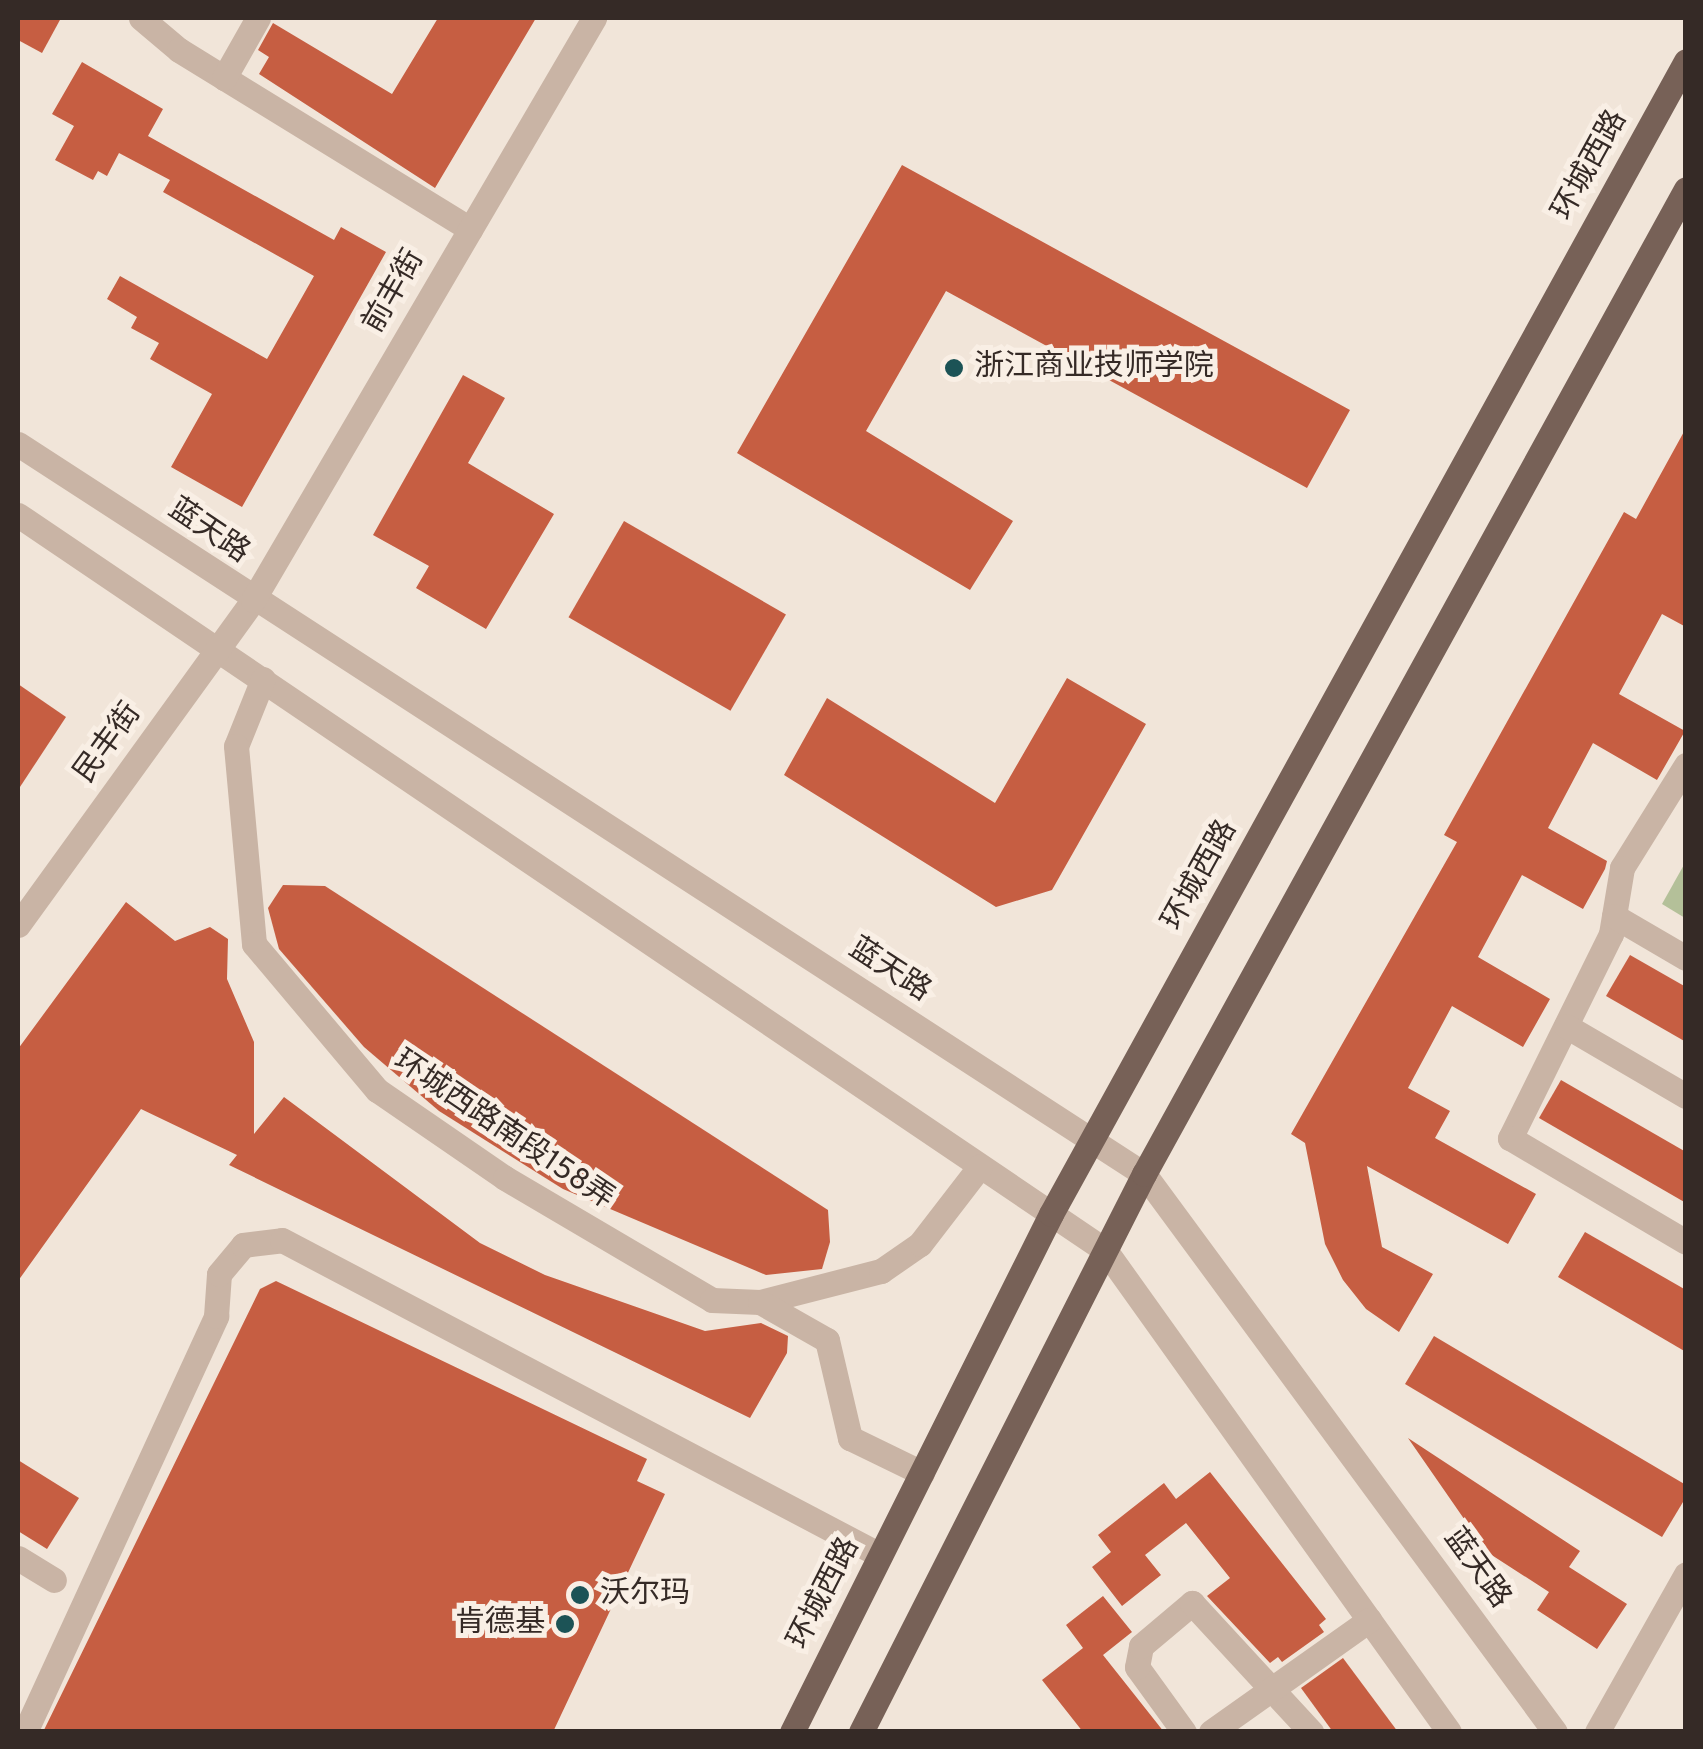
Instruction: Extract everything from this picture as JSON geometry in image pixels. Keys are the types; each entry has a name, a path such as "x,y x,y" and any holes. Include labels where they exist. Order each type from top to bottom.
{"main road":[{"name":"环城西路","path":"792,1732 1051,1214 1686,61"},
{"path":"861,1732 1144,1174 1686,190"}],"street":[{"path":"141,18 224,78 470,230"},
{"path":"224,78 258,18"},
{"name":"前丰街","path":"253,600 594,18"},
{"name":"蓝天路","path":"18,444 253,600 1144,1174 1555,1732"},
{"path":"18,515 1105,1250 1449,1732"},
{"name":"民丰街","path":"18,925 253,600"},
{"name":"环城西路南段158弄","path":"263,680 236,746 240,831 254,944 294,997 377,1090 505,1178 712,1300 760,1302 881,1271 920,1244 980,1166"},
{"path":"1686,764 1622,868 1614,916 1566,1026 1510,1138 1686,1242"},
{"path":"1614,916 1686,958"},
{"path":"1566,1026 1686,1096"},
{"path":"25,1732 216,1316 218,1274 243,1245 282,1240 880,1555"},
{"path":"760,1302 828,1340 850,1438 922,1473"},
{"path":"18,1558 54,1580"},
{"path":"1597,1732 1686,1574"},
{"path":"1184,1732 1136,1667 1141,1646 1192,1603 1272,1683 1312,1732"},
{"path":"1211,1732 1272,1683 1369,1620"}],"green space":[{"path":"1685,863 1685,918 1662,904"}],"building":[{"path":"18,18 61,18 42,53 18,40"},
{"path":"438,18 536,18 435,188 259,74 269,57 258,50 273,23 392,94"},
{"path":"82,62 163,109 148,136 334,240 341,227 386,252 242,507 171,467 212,394 150,359 159,343 131,328 137,317 107,299 120,276 267,359 314,276 163,192 170,180 119,153 107,176 98,171 93,180 55,160 74,126 52,114"},
{"path":"902,165 1350,410 1307,488 946,291 866,431 1013,521 970,590 737,453"},
{"path":"463,375 505,398 468,463 554,514 486,629 416,588 429,566 373,535"},
{"path":"1686,428 1686,627 1662,614 1619,694 1685,731 1657,780 1593,743 1548,828 1607,861 1605,869 1583,909 1522,875 1478,957 1550,999 1523,1047 1452,1006 1408,1088 1450,1111 1435,1138 1536,1194 1508,1244 1367,1166 1382,1247 1433,1274 1399,1332 1366,1309 1343,1280 1325,1244 1305,1143 1291,1134 1457,842 1444,835 1624,512 1636,519"},
{"path":"624,521 786,614 730,711 568,617"},
{"path":"1067,678 1146,724 1052,890 996,907 784,775 827,698 995,803"},
{"path":"18,684 66,717 18,790"},
{"path":"283,885 325,886 828,1210 830,1242 822,1269 766,1275 563,1189 439,1111 364,1047 279,949 268,908"},
{"path":"126,902 175,941 210,927 228,939 227,979 254,1042 254,1134 284,1097 480,1243 545,1275 705,1331 761,1323 788,1336 787,1353 750,1418 229,1165 237,1155 141,1109 18,1281 18,1049"},
{"path":"1630,955 1686,987 1686,1042 1606,996"},
{"path":"1561,1080 1686,1152 1686,1203 1539,1118"},
{"path":"1585,1232 1686,1290 1686,1352 1558,1277"},
{"path":"276,1281 647,1459 637,1481 665,1494 553,1732 43,1732 260,1289"},
{"path":"1434,1336 1686,1485 1686,1497 1662,1537 1405,1384"},
{"path":"1408,1438 1580,1551 1569,1567 1627,1604 1597,1649 1537,1610 1549,1592 1487,1552"},
{"path":"18,1460 79,1498 47,1549 18,1531"},
{"path":"1210,1472 1326,1619 1319,1625 1324,1632 1282,1662 1278,1657 1270,1663 1207,1596 1230,1578 1186,1523 1145,1555 1161,1575 1122,1606 1092,1567 1111,1552 1098,1535 1164,1483 1176,1499"},
{"path":"1103,1596 1132,1632 1103,1655 1164,1732 1083,1732 1042,1680 1083,1648 1066,1625"},
{"path":"1343,1658 1398,1732 1333,1732 1301,1688"}],"place":[{"name":"浙江商业技师学院","path":"954,368"},
{"name":"沃尔玛","path":"580,1595"},
{"name":"肯德基","path":"565,1624"}]}
